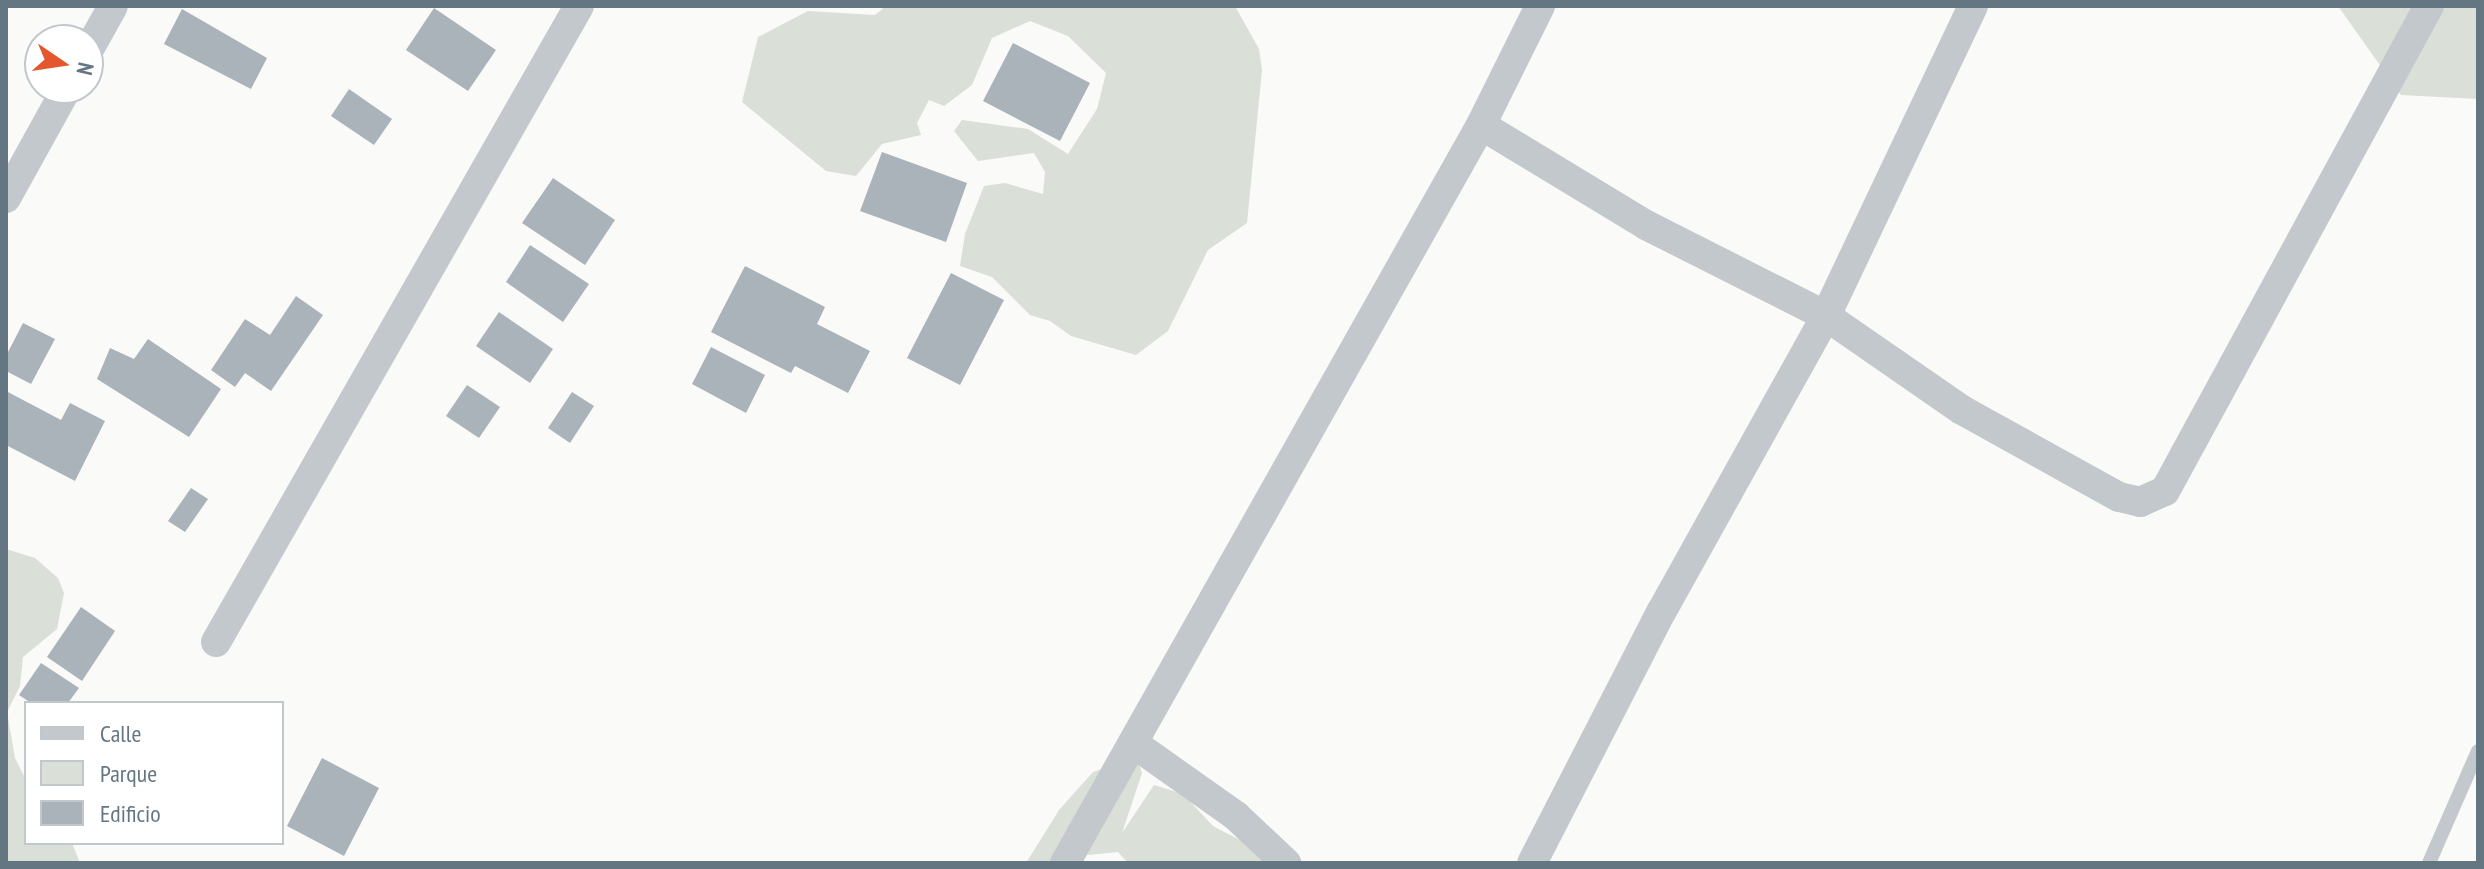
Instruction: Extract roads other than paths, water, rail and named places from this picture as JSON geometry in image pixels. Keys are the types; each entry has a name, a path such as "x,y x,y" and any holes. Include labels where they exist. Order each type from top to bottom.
{"street":[{"path":"103,24 113,6"},
{"path":"216,642 579,6"},
{"path":"1065,863 1481,125 1540,6"},
{"path":"1532,863 1661,612 1826,316 1973,6"},
{"path":"1481,125 1646,225 1826,316 1975,417 2119,497 2154,500 2165,491 2429,6"},
{"path":"6,198 58,104"},
{"path":"1133,743 1236,816 1286,863"}],"lane":[{"path":"2429,863 2478,751"}]}
